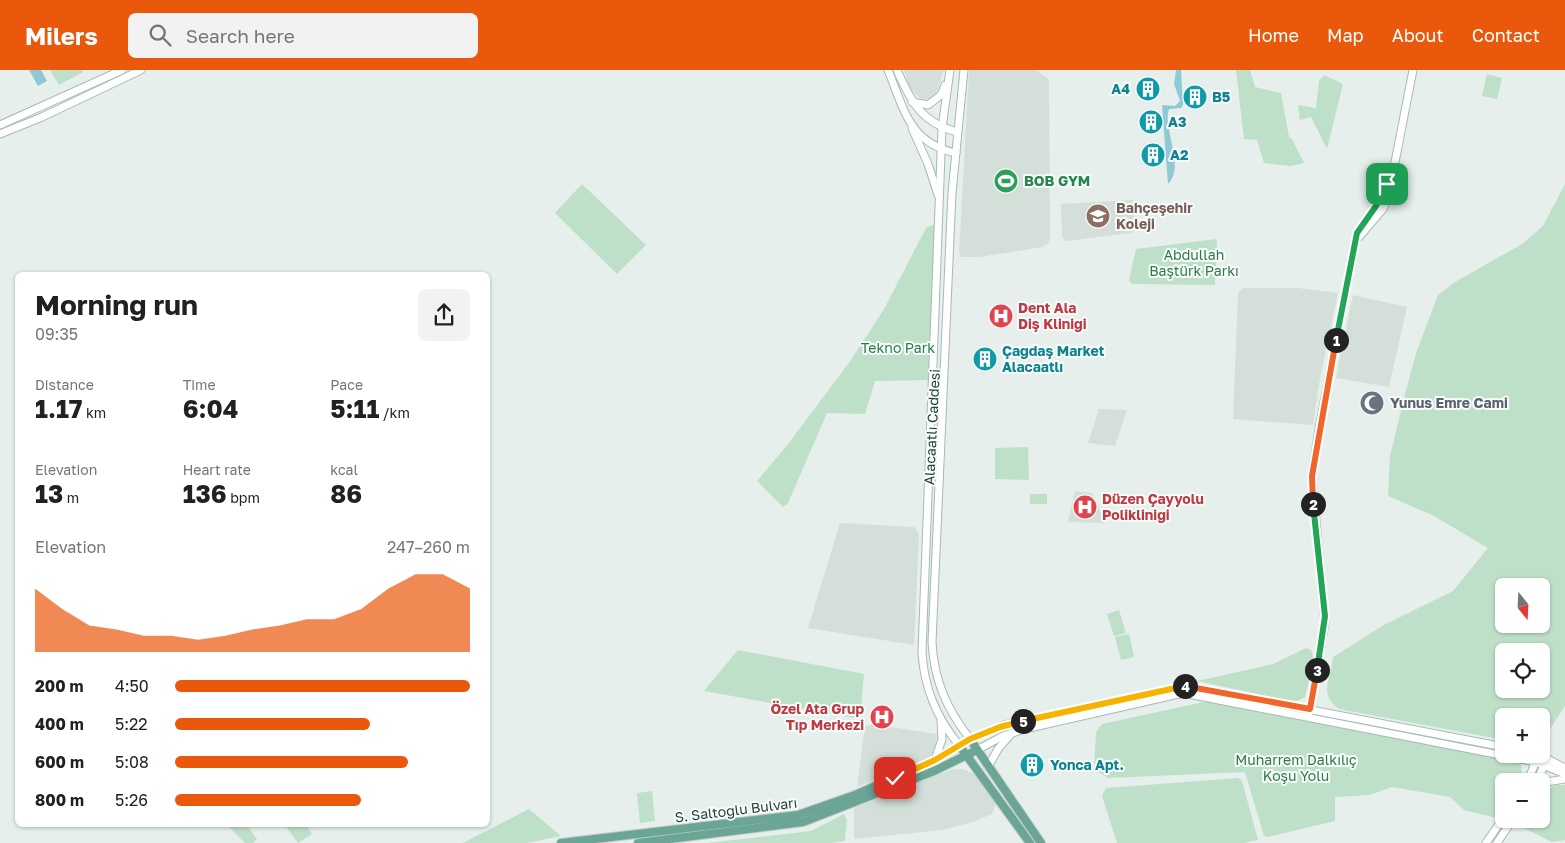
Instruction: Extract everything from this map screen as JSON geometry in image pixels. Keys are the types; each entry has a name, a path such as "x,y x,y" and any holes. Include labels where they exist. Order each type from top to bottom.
{"main road":[{"path":"0,125 122,70"},
{"path":"0,134 141,70"},
{"path":"888,70 928,164 940,203"},
{"path":"897,70 912,102 926,118 942,128 957,132"},
{"name":"Alacaatlı Caddesi","path":"964,70 957,132 949,249 932,642 934,665 942,695 970,739"},
{"path":"1356,242 1383,209 1391,190 1413,70"},
{"path":"912,102 928,105 935,101 941,95 950,73"},
{"name":"Alacaatlı Caddesi","path":"950,73 942,128 922,652 927,688 941,721 959,745"},
{"path":"99,81 103,88"},
{"path":"906,116 926,141 941,150 956,153"},
{"path":"1309,713 1325,623 1312,476 1321,419 1357,233 1376,206 1393,173"},
{"path":"1376,206 1383,209"},
{"path":"1371,213 1383,209"},
{"path":"1041,843 970,739 1004,725 1178,686 1192,687 1495,753"},
{"path":"977,750 1012,733 1178,693 1309,713 1495,745"},
{"path":"935,760 941,744 941,721"},
{"path":"988,766 1000,746 1012,733"},
{"name":"S. Saltoğlu Bulvarı","path":"561,843 798,815 847,798 935,760 970,739"},
{"path":"959,745 1030,843"},
{"name":"S. Saltoğlu Bulvarı","path":"638,843 803,822 888,790 977,750"},
{"path":"1550,762 1565,768"},
{"path":"1549,763 1565,774"},
{"path":"1550,782 1565,779"},
{"path":"1486,843 1496,828"},
{"path":"1497,843 1507,828"}],"shaded area":[{"path":"904,70 944,70 936,94 929,99 921,99 909,88"},
{"path":"969,70 1036,70 1049,79 1050,239 1048,244 1043,247 979,257 961,257 959,253"},
{"name":"Bahçeşehir Koleji","path":"1133,200 1136,229 1131,233 1066,241 1062,237 1061,204"},
{"path":"1243,288 1298,288 1338,293 1320,378 1313,425 1233,419 1238,292"},
{"path":"1353,295 1407,307 1389,387 1336,378"},
{"path":"1099,409 1127,410 1115,446 1088,443"},
{"name":"Düzen Çayyolu Polikliniği","path":"1075,491 1092,493 1105,523 1068,522"},
{"path":"840,523 914,527 919,533 914,645 808,628"},
{"path":"874,706 893,708 890,727 937,734 934,752 929,759 857,787 865,726 871,725"},
{"path":"953,769 963,769 976,775 997,801 992,814 973,822 942,830 854,839 854,808"}],"green space":[{"path":"50,70 82,70 83,72 59,85"},
{"path":"1236,70 1250,70 1255,87 1281,93 1289,137 1292,139 1304,163 1291,166 1264,163 1257,140 1244,139"},
{"path":"1487,74 1502,78 1497,99 1482,96"},
{"path":"1324,75 1343,84 1327,149 1311,117 1300,120 1298,105 1316,108 1319,81"},
{"path":"582,184 646,245 617,274 555,213"},
{"path":"1565,184 1565,706 1550,729 1550,708 1495,708 1495,738 1339,709 1329,698 1327,692 1333,657 1384,625 1453,591 1488,548 1432,515 1388,496 1390,456 1416,353 1438,295 1455,282 1522,244 1543,226"},
{"name":"Tekno Park","path":"935,224 930,380 875,381 865,414 827,413 788,503 783,507 757,481 788,444 851,360 884,309 926,228"},
{"name":"Abdullah Baştürk Parkı","path":"1217,239 1215,285 1132,284 1129,280 1136,249"},
{"path":"1028,447 1029,480 995,479 995,448"},
{"path":"1030,494 1047,494 1047,504 1030,504"},
{"path":"1119,610 1126,633 1114,636 1107,614"},
{"path":"1129,634 1134,657 1121,660 1115,637"},
{"path":"1306,648 1311,650 1314,660 1305,697 1295,702 1197,681 1273,664"},
{"path":"738,650 864,674 860,719 704,691"},
{"name":"Muharrem Dalkılıç Koşu Yolu","path":"1208,701 1495,757 1495,763 1520,763 1522,772 1495,773 1495,818 1464,810 1450,797 1392,787 1370,795 1335,797 1335,821 1268,837 1264,836 1245,772 1108,778 1094,769 1096,732 1102,724"},
{"path":"1238,778 1242,781 1258,840 1244,843 1117,843 1102,796 1106,788"},
{"path":"1565,785 1565,840 1552,842 1524,828 1550,828 1550,787"},
{"path":"652,791 655,821 640,823 637,793"},
{"path":"529,809 561,836 527,843 463,843"},
{"path":"844,814 847,820 845,841 831,843 707,843 811,831"},
{"path":"229,827 248,827 257,839 253,843 245,843"},
{"path":"286,827 307,827 312,834 298,843"}],"water":[{"path":"29,70 41,70 47,81 38,86"},
{"path":"1176,70 1181,70 1183,105 1181,108 1169,109 1168,126 1175,168 1173,177 1168,184 1162,105 1175,106 1180,101 1174,84"}],"place":[{"name":"A4","path":"1148,89"},
{"name":"B5","path":"1195,97"},
{"name":"A3","path":"1151,122"},
{"name":"A2","path":"1153,155"},
{"name":"BOB GYM","path":"1006,181"},
{"name":"Bahçeşehir Koleji","path":"1098,216"},
{"name":"Dent Ala Diş Kliniği","path":"1001,316"},
{"name":"Çağdaş Market Alacaatlı","path":"985,359"},
{"name":"Yunus Emre Cami","path":"1372,403"},
{"name":"Düzen Çayyolu Polikliniği","path":"1085,507"},
{"name":"Özel Ata Grup Tıp Merkezi","path":"882,717"},
{"name":"Yonca Apt.","path":"1032,765"}],"route":[{"path":"895,778 935,760 970,739 990,730 1178,686 1187,686 1310,709 1325,623 1324,598 1312,496 1312,476 1319,428 1357,233 1376,206 1387,184"}]}
